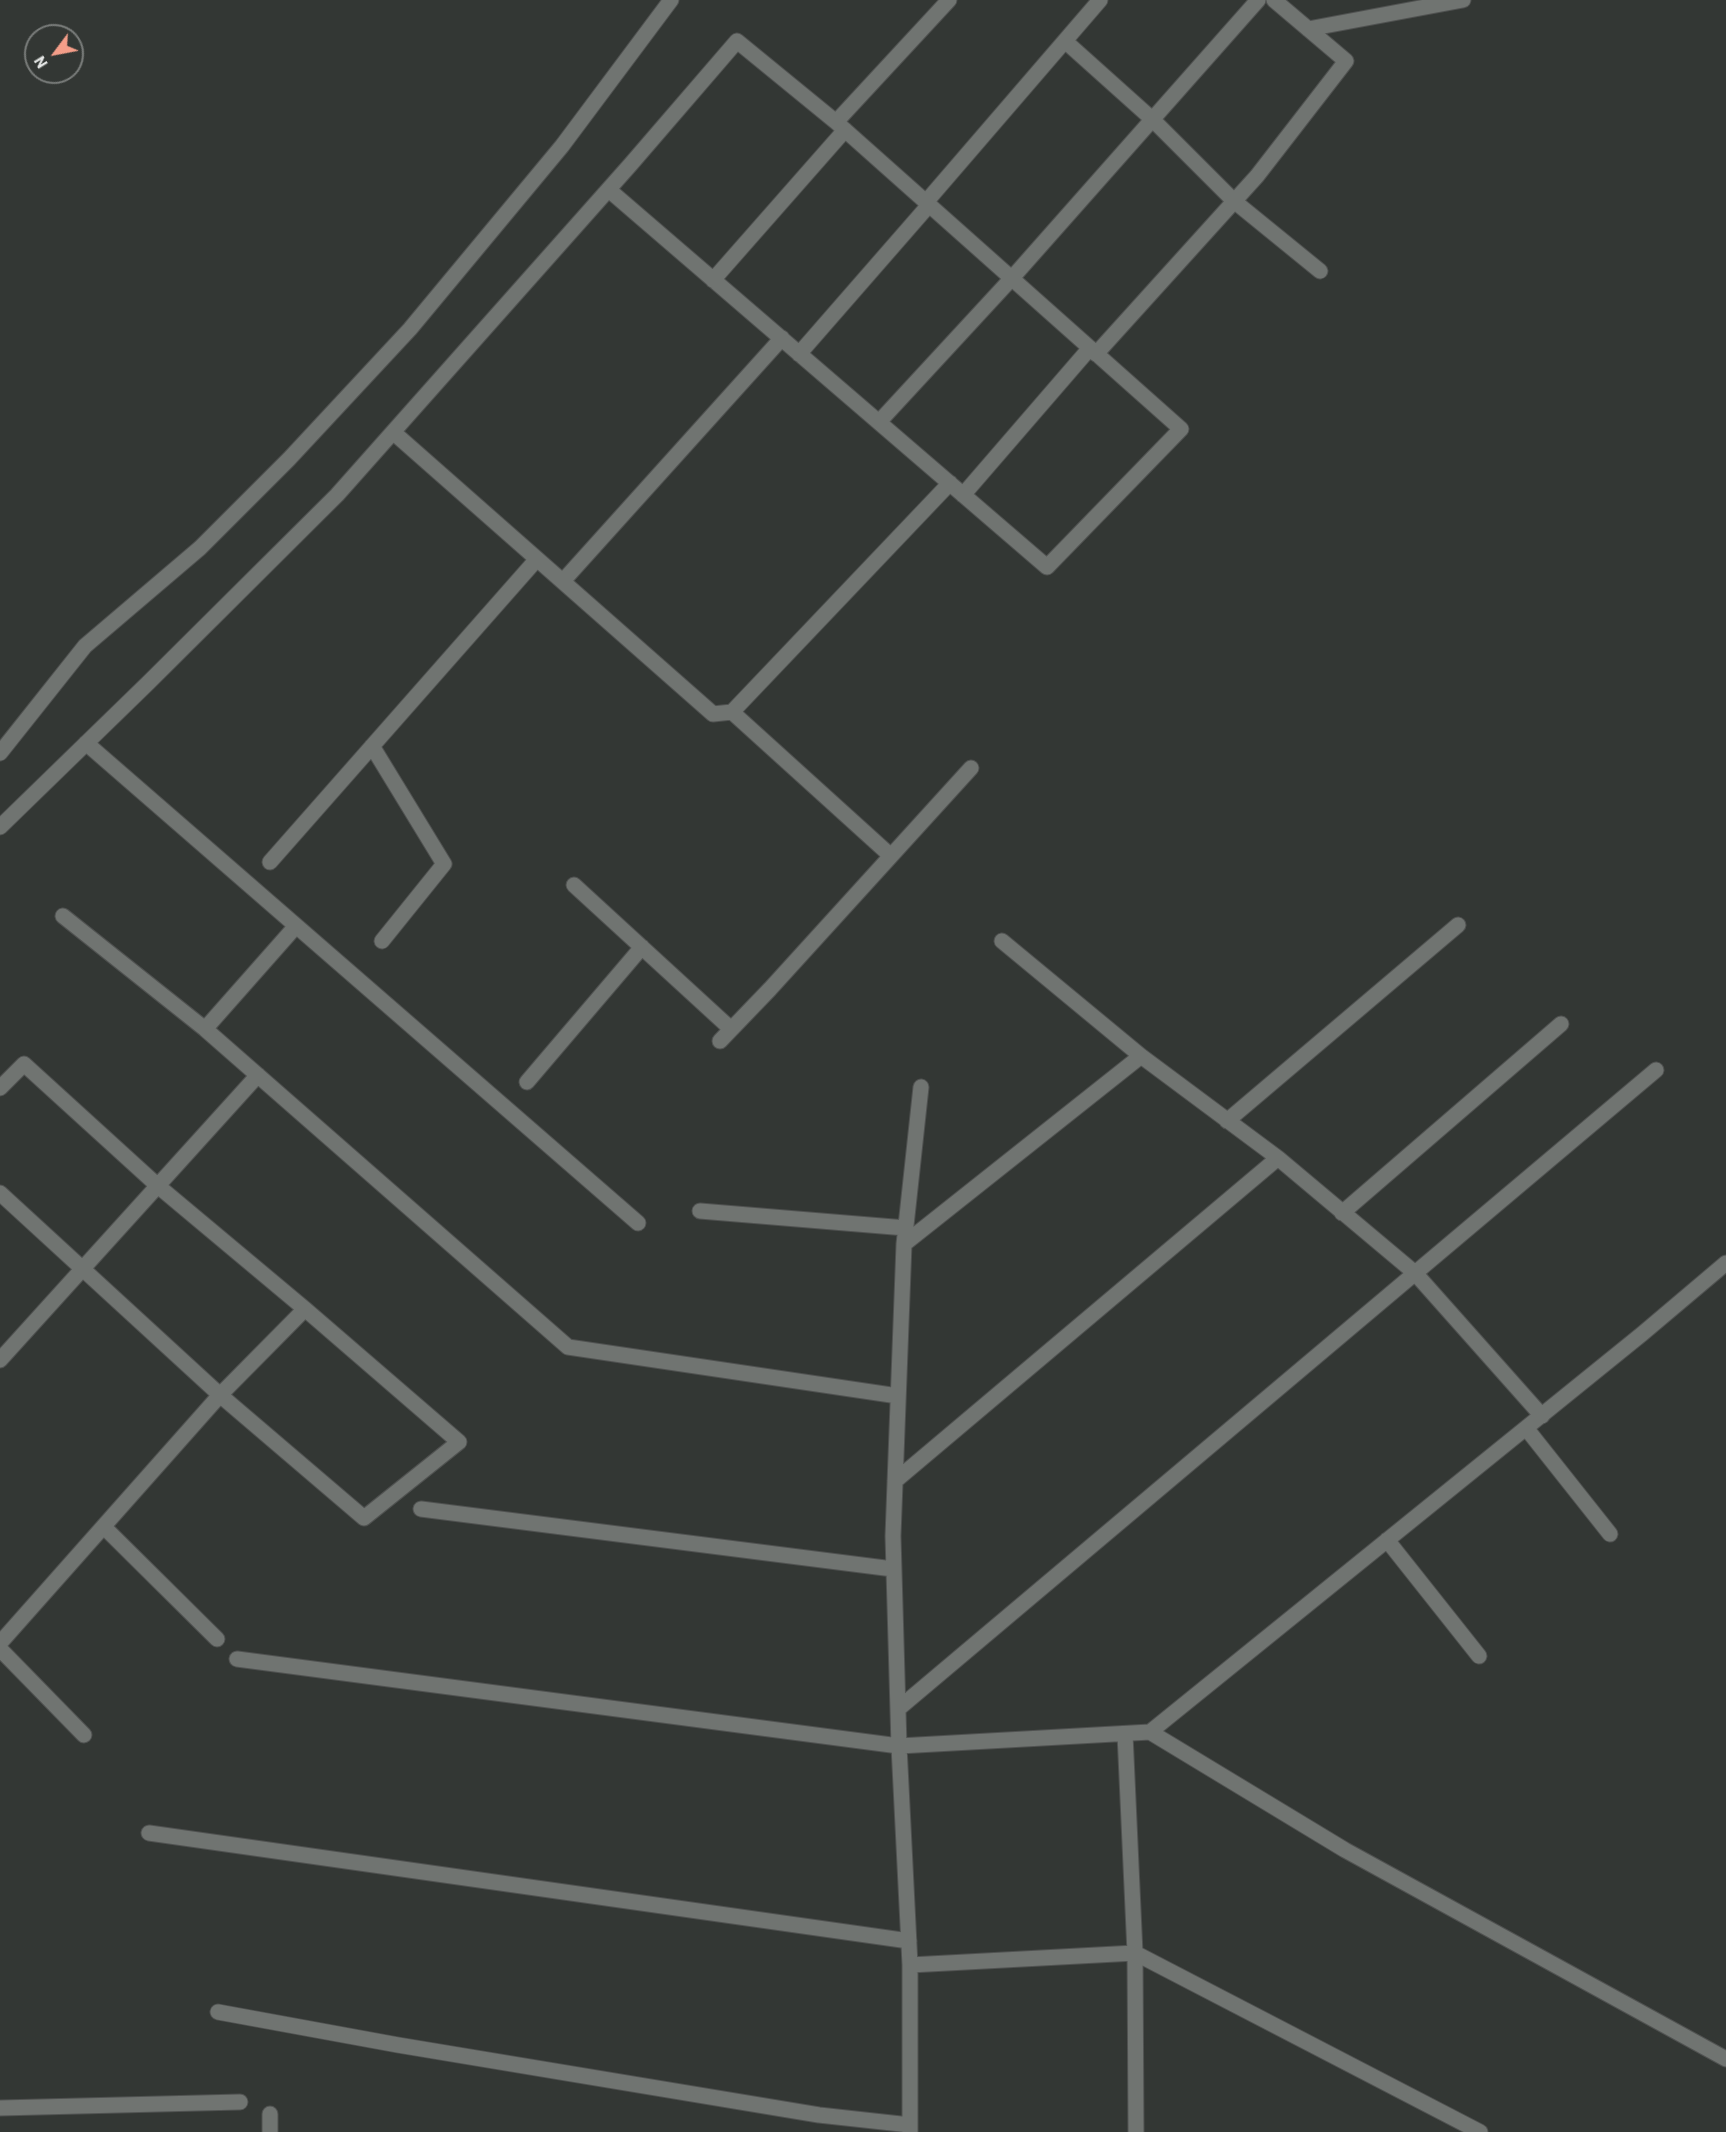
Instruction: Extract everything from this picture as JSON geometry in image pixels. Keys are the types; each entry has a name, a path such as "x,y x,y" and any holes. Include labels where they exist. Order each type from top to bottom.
{"street":[{"path":"0,753 85,646 200,548 289,459 410,329 562,146 671,0"},
{"path":"713,280 949,0"},
{"path":"799,354 1100,0"},
{"path":"879,422 1012,278 1258,0"},
{"path":"963,495 1093,351 1257,176 1346,61 1274,0"},
{"path":"1308,29 1463,0"},
{"path":"0,827 337,495 609,190 737,41 841,126 1181,429 1047,567 609,190"},
{"path":"1065,41 1152,119 1234,201 1320,271"},
{"path":"563,581 782,338"},
{"path":"393,432 713,714 732,712 950,483"},
{"path":"270,862 537,559"},
{"path":"732,712 891,856"},
{"path":"86,743 638,1223"},
{"path":"372,746 444,864 382,941"},
{"path":"720,1041 971,768"},
{"path":"574,885 731,1029"},
{"path":"63,916 205,1029 568,1347 898,1396"},
{"path":"1227,1120 1458,925"},
{"path":"205,1029 296,926"},
{"path":"1002,941 1141,1056 1278,1158 1414,1274 1542,1416"},
{"path":"527,1082 642,947"},
{"path":"1342,1212 1562,1024"},
{"path":"904,1244 1141,1056"},
{"path":"0,1088 24,1064 158,1186 459,1442 364,1518 220,1395 0,1193"},
{"path":"898,1709 1656,1070"},
{"path":"0,1360 258,1075"},
{"path":"218,2012 398,2045 910,2129 910,1965 893,1569 904,1244 921,1087"},
{"path":"895,1481 1278,1158"},
{"path":"700,1211 906,1228"},
{"path":"237,1659 899,1746 1150,1732 1542,1416 1726,1263"},
{"path":"0,1643 220,1395 305,1309"},
{"path":"1526,1428 1610,1534"},
{"path":"421,1509 893,1569"},
{"path":"104,1527 217,1639"},
{"path":"1387,1540 1479,1656"},
{"path":"0,1649 84,1735"},
{"path":"1150,1732 1345,1850 1726,2059"},
{"path":"1125,1734 1135,1953 1136,2132"},
{"path":"149,1833 909,1941"},
{"path":"910,1965 1135,1953 1480,2132"},
{"path":"0,2108 240,2102"},
{"path":"270,2114 270,2132"}]}
